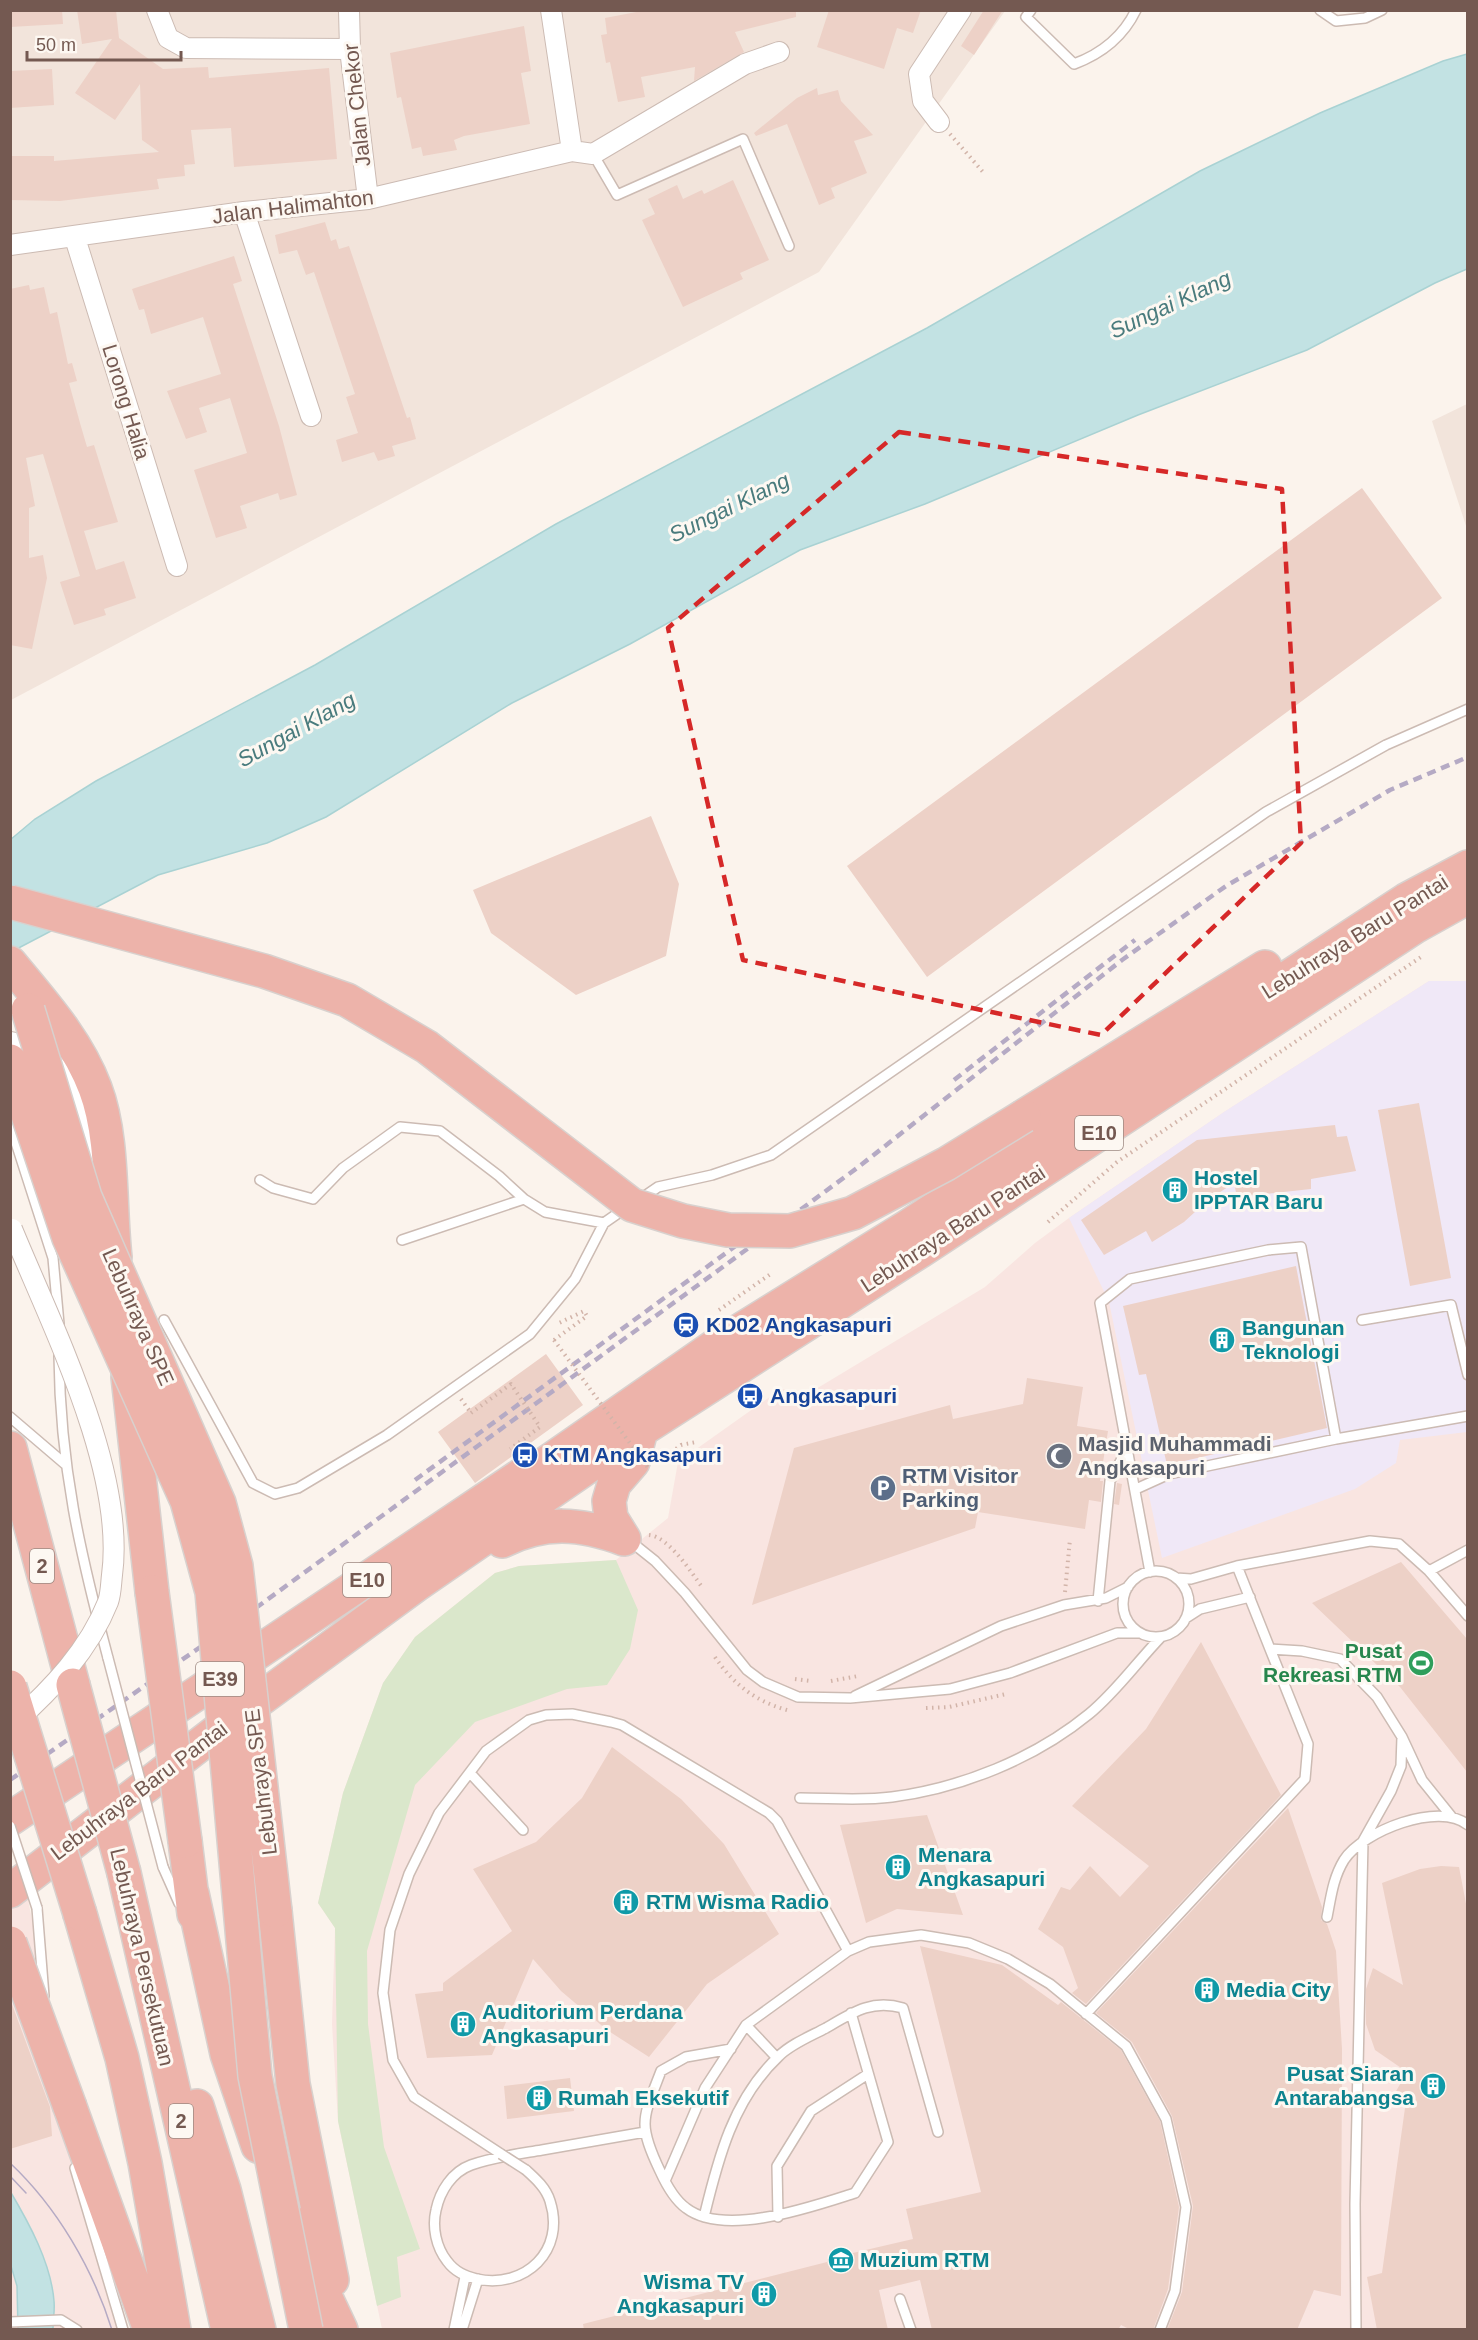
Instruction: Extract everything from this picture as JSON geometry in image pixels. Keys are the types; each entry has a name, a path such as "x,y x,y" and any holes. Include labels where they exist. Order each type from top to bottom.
{"highway":[{"name":"Lebuhraya Baru Pantai","path":"10,1820 529,1470 545,1464 715,1347 907,1227 1406,900 1467,867"},
{"name":"Lebuhraya Baru Pantai","path":"24,1899 225,1725 417,1585 641,1430 920,1251 1416,926 1467,897"},
{"path":"10,902 264,971 347,1000 427,1047 632,1205 683,1221 729,1230 790,1231 853,1214 946,1164 1342,919 1406,900"},
{"path":"10,963 52,1013 79,1052 96,1090 107,1146 111,1216 152,1592 185,1841 188,1903 224,2190"},
{"name":"Lebuhraya SPE","path":"10,986 28,1010 85,1197 219,1503 236,1566 293,2084 341,2330"},
{"name":"Lebuhraya SPE","path":"10,1061 69,1238 187,1501 212,1592 255,2076 306,2330"},
{"path":"631,1536 611,1518 609,1501 614,1484 633,1462 641,1430"},
{"name":"Lebuhraya Persekutuan","path":"10,1448 134,1913 228,2330"},
{"path":"417,1585 504,1540 542,1526 598,1529 631,1536"},
{"name":"Lebuhraya Persekutuan","path":"10,1687 122,2058 145,2163 174,2330"},
{"path":"188,1903 227,2054 266,2168 341,2330"},
{"path":"134,1913 224,2190 259,2330"},
{"path":"10,1943 63,2103 150,2330"}],"street":[{"path":"157,10 168,38 186,48 350,49"},
{"name":"Jalan Chekor","path":"349,10 350,49 368,199"},
{"path":"551,10 572,151"},
{"path":"939,122 923,100 919,74 961,10"},
{"path":"593,154 745,64 779,52"},
{"name":"Jalan Halimahton","path":"10,245 244,212 368,199 572,151 593,154"},
{"path":"244,212 311,416"},
{"name":"Lorong Halia","path":"75,237 177,566"},
{"path":"10,1042 33,1049 55,1066 68,1082 89,1135 111,1216"},
{"path":"10,1727 48,1692 82,1650 109,1600 114,1560 114,1525 106,1481 81,1398 11,1227"}],"lane":[{"path":"1031,10 1026,18 1074,64 1093,57 1127,29 1136,10"},
{"path":"1320,10 1323,15 1336,21 1365,18 1382,10"},
{"path":"593,154 617,195 743,139 789,246"},
{"path":"164,1320 253,1483 275,1494 298,1488 387,1435 530,1334 575,1279 604,1223 658,1186 712,1175 771,1155 1266,812 1386,745 1467,709"},
{"path":"10,1124 53,1258 59,1299 60,1413 65,1464 81,1557 163,1867 188,1903"},
{"path":"260,1180 273,1188 313,1199 343,1167 400,1127 440,1131 499,1176 524,1199 544,1212 604,1223"},
{"path":"402,1240 524,1199"},
{"path":"1150,1572 1100,1302 1130,1279 1268,1250 1301,1247 1336,1439"},
{"path":"1362,1320 1451,1305 1467,1375"},
{"path":"1136,1489 1169,1474 1336,1439 1467,1416"},
{"path":"10,1417 65,1464"},
{"path":"1098,1601 1110,1481 1127,1449"},
{"path":"631,1536 622,1535 655,1561 685,1593 747,1670 763,1682 798,1696 850,1698 950,1689 1010,1673 1117,1633 1140,1633 1161,1637"},
{"path":"1140,1633 1126,1617 1124,1597 1128,1587 1135,1579 1150,1572 1191,1579 1237,1566 1370,1541 1399,1544 1429,1571 1467,1616"},
{"path":"1429,1571 1467,1550"},
{"path":"1086,2014 1305,1779 1308,1744 1237,1566"},
{"path":"1176,1578 1188,1596 1186,1618"},
{"path":"850,1698 914,1670 1001,1626 1064,1605 1098,1601 1128,1587"},
{"path":"800,1798 889,1797 934,1790 1014,1761 1056,1738 1090,1713 1161,1637 1179,1627 1186,1618 1200,1609 1250,1597"},
{"path":"1270,1649 1302,1651 1340,1659 1377,1697 1402,1737 1422,1780 1451,1816 1467,1825"},
{"path":"645,2132 498,2157 470,2166 451,2179 438,2198 434,2220 436,2242 448,2262 465,2277 490,2282 511,2280 529,2271 543,2257 552,2238 554,2219 550,2199 540,2183 526,2170 501,2154 414,2097 393,2060 383,2002 390,1930 409,1874 439,1813 486,1751 529,1720 546,1715 572,1714 622,1725 769,1813 777,1821 848,1951"},
{"path":"1327,1917 1334,1880 1346,1858 1363,1841 1398,1774 1402,1737"},
{"path":"470,1773 523,1830"},
{"path":"1363,1841 1397,1824 1451,1816"},
{"path":"10,1826 24,1899 50,2077 63,2103"},
{"path":"1356,2330 1355,2204 1363,1841"},
{"path":"665,2181 705,2088 746,2025 848,1951 869,1942 912,1936 969,1942 1008,1959 1050,1984 1126,2046 1166,2119 1186,2207 1175,2291 1160,2330"},
{"path":"704,2217 718,2159 741,2101 777,2058 850,2013 884,2003 903,2008 939,2132"},
{"path":"731,2049 686,2057 662,2071 646,2115 645,2140 665,2181 685,2208 704,2217 720,2219 778,2217 855,2193 888,2142 850,2013"},
{"path":"746,2025 777,2058"},
{"path":"778,2217 777,2166 811,2111 868,2074"},
{"path":"70,2152 123,2330"},
{"path":"454,2330 465,2277"},
{"path":"462,2330 478,2279"},
{"path":"288,2297 295,2330"},
{"path":"900,2299 911,2330"},
{"path":"11,2322 61,2320 77,2330"}],"path":[{"path":"939,122 983,172"},
{"path":"1048,1222 1117,1162 1428,953"},
{"path":"587,1316 555,1340 649,1469 681,1445 696,1442"},
{"path":"471,1413 511,1384 540,1427 510,1449"},
{"path":"631,1536 658,1536 687,1566 705,1592"},
{"path":"1065,1594 1070,1539"},
{"path":"713,1654 727,1675 745,1692 771,1705 798,1712"},
{"path":"790,1678 830,1681 864,1674"},
{"path":"914,1708 949,1707 1006,1694"}],"highlighted area":[{"path":"899,432 1282,489 1301,843 1101,1035 743,960 668,628"}],"shaded area":[{"path":"11,11 1005,11 819,272 11,700"},
{"path":"1467,404 1467,529 1432,421"},
{"name":"Angkasapuri","path":"1429,981 1467,981 1467,2329 382,2329 338,2121 332,2024 335,1928 318,1903 343,1793 383,1683 415,1637 495,1573 519,1566 616,1560 668,1518 678,1462 781,1389 811,1392 985,1287 1035,1243 1069,1218 1224,1112"},
{"path":"1429,981 1467,981 1467,1432 1400,1440 1396,1463 1355,1489 1162,1558 1109,1302 1069,1218 1224,1112"},
{"path":"27,1895 70,2107 122,2329 11,2329 10,1910"}],"green space":[{"path":"616,1560 638,1610 630,1649 607,1685 567,1689 475,1722 415,1785 367,1951 368,2024 384,2147 420,2249 397,2257 401,2297 377,2306 338,2121 335,1928 318,1903 343,1793 383,1683 415,1637 495,1573 519,1566"}],"water":[{"name":"Sungai Klang","path":"1467,54 1467,269 1435,283 1307,350 1138,415 925,504 800,550 630,644 512,703 326,817 267,843 158,875 11,952 10,840 35,819 96,781 315,665 556,524 927,328 1200,171 1320,113 1443,61"},
{"path":"10,2191 31,2230 49,2272 54,2301 53,2329 18,2329 17,2286 11,2266"}],"building":[{"path":"10,10 62,10 63,24 10,27"},
{"path":"77,10 116,10 119,38 163,69 208,67 209,78 329,68 337,159 234,167 231,128 191,130 195,164 184,165 185,176 157,179 159,189 60,201 10,200 10,156 54,156 54,161 159,152 142,140 140,84 115,120 75,93 112,39 82,44"},
{"path":"647,10 796,10 796,17 735,32 744,52 694,81 695,67 641,77 645,97 618,102 610,62 606,63 601,35 607,34 605,18"},
{"path":"829,10 921,10 913,33 897,28 884,69 817,47"},
{"path":"984,10 1003,10 974,55 961,46"},
{"path":"524,26 531,71 521,73 530,124 464,136 454,140 457,150 423,156 421,147 412,149 401,97 397,98 390,53"},
{"path":"52,69 54,105 10,108 10,71"},
{"path":"817,88 818,95 838,90 841,101 873,135 854,141 867,173 831,188 835,198 819,205 787,124 756,136 754,133 797,98"},
{"path":"733,180 769,260 740,273 743,279 683,307 642,220 655,214 648,199 677,185 683,199 702,190 704,194"},
{"path":"325,222 331,241 336,239 339,249 349,246 416,439 392,446 395,456 378,461 374,452 342,462 336,440 358,433 346,397 355,394 314,272 306,275 297,250 279,254 275,235"},
{"path":"234,256 242,281 233,284 279,426 297,495 280,500 278,493 240,506 247,528 216,538 194,470 247,453 230,398 199,408 207,432 186,439 167,391 221,374 203,317 151,334 144,309 139,310 132,289"},
{"path":"29,285 30,290 44,287 50,314 57,312 68,364 72,363 77,381 69,383 80,423 87,447 94,445 118,522 84,531 96,570 124,561 136,598 104,609 106,615 74,625 60,582 80,576 43,454 26,458 35,506 29,508 29,558 43,555 47,578 32,649 10,645 10,289"},
{"path":"1362,488 1442,598 927,977 847,866"},
{"path":"651,816 679,884 666,956 576,995 491,933 473,890"},
{"path":"1419,1103 1451,1278 1410,1286 1378,1110"},
{"name":"Hostel IPPTAR Baru","path":"1335,1125 1337,1137 1347,1136 1356,1171 1311,1179 1311,1189 1237,1197 1234,1183 1208,1200 1184,1222 1152,1242 1146,1231 1104,1255 1081,1220 1197,1140"},
{"name":"Bangunan Teknologi","path":"1296,1266 1327,1428 1167,1465 1146,1374 1139,1375 1123,1306"},
{"path":"546,1354 583,1405 475,1483 438,1432"},
{"name":"RTM Visitor Parking","path":"1027,1378 1083,1387 1077,1426 1108,1431 1100,1481 1103,1481 1101,1502 1089,1500 1085,1529 978,1512 975,1528 752,1605 794,1448 950,1405 953,1419 1023,1404"},
{"path":"1117,1483 1122,1484 1119,1505 1114,1504"},
{"name":"Pusat Rekreasi RTM","path":"1401,1562 1467,1639 1467,1772 1400,1687 1312,1603"},
{"path":"1201,1642 1281,1795 1086,2004 1072,1993 1078,1988 1063,1947 1038,1929 1061,1887 1070,1890 1090,1866 1120,1897 1149,1866 1072,1806 1146,1729"},
{"name":"RTM Wisma Radio","path":"612,1747 681,1799 724,1844 779,1934 707,1984 649,2057 607,2030 561,1991 533,1959 492,2055 427,2058 415,1994 443,1991 443,1983 512,1931 473,1869 536,1842 582,1798"},
{"name":"Media City","path":"1288,1808 1322,1907 1321,1920 1327,1924 1336,1951 1342,2049 1341,2296 1314,2290 1297,2330 1167,2330 1182,2292 1193,2206 1172,2116 1132,2042 1096,2013"},
{"name":"Menara Angkasapuri","path":"927,1815 963,1915 897,1909 866,1923 840,1825"},
{"name":"Pusat Siaran Antarabangsa","path":"1441,1866 1459,1867 1467,1909 1467,2330 1377,2330 1367,2277 1382,2273 1405,2108 1391,2100 1407,2072 1375,2050 1366,2024 1366,1989 1373,1968 1403,1985 1382,1883 1420,1869"},
{"path":"920,1946 1002,1965 1058,2005 1061,2002 1121,2050 1160,2121 1179,2207 1168,2289 1153,2330 1131,2330 1121,2325 1118,2330 932,2330 920,2280 879,2290 888,2330 584,2330 583,2324 827,2262 827,2259 913,2239 906,2209 981,2192"},
{"path":"10,1999 50,2107 52,2136 10,2149"},
{"name":"Rumah Eksekutif","path":"570,2078 574,2111 507,2119 504,2086"}],"tram line":[{"path":"10,2163 43,2199 72,2240 95,2284 112,2330"},
{"path":"10,2176 26,2193"}],"railway":[{"path":"10,1780 249,1613 720,1269 857,1168 1122,960 1226,886 1390,790 1468,757"},
{"path":"954,1080 1135,940"},
{"path":"415,1480 778,1215"}],"place":[{"name":"Hostel IPPTAR Baru","path":"1175,1190"},
{"name":"KD02 Angkasapuri","path":"686,1325"},
{"name":"Bangunan Teknologi","path":"1222,1340"},
{"name":"Angkasapuri","path":"750,1396"},
{"name":"KTM Angkasapuri","path":"525,1455"},
{"name":"Masjid Muhammadi Angkasapuri","path":"1059,1456"},
{"name":"RTM Visitor Parking","path":"883,1488"},
{"name":"Pusat Rekreasi RTM","path":"1421,1663"},
{"name":"Menara Angkasapuri","path":"898,1867"},
{"name":"RTM Wisma Radio","path":"626,1902"},
{"name":"Media City","path":"1207,1990"},
{"name":"Auditorium Perdana Angkasapuri","path":"463,2024"},
{"name":"Pusat Siaran Antarabangsa","path":"1433,2086"},
{"name":"Rumah Eksekutif","path":"539,2098"},
{"name":"Muzium RTM","path":"841,2260"},
{"name":"Wisma TV Angkasapuri","path":"764,2294"}]}
